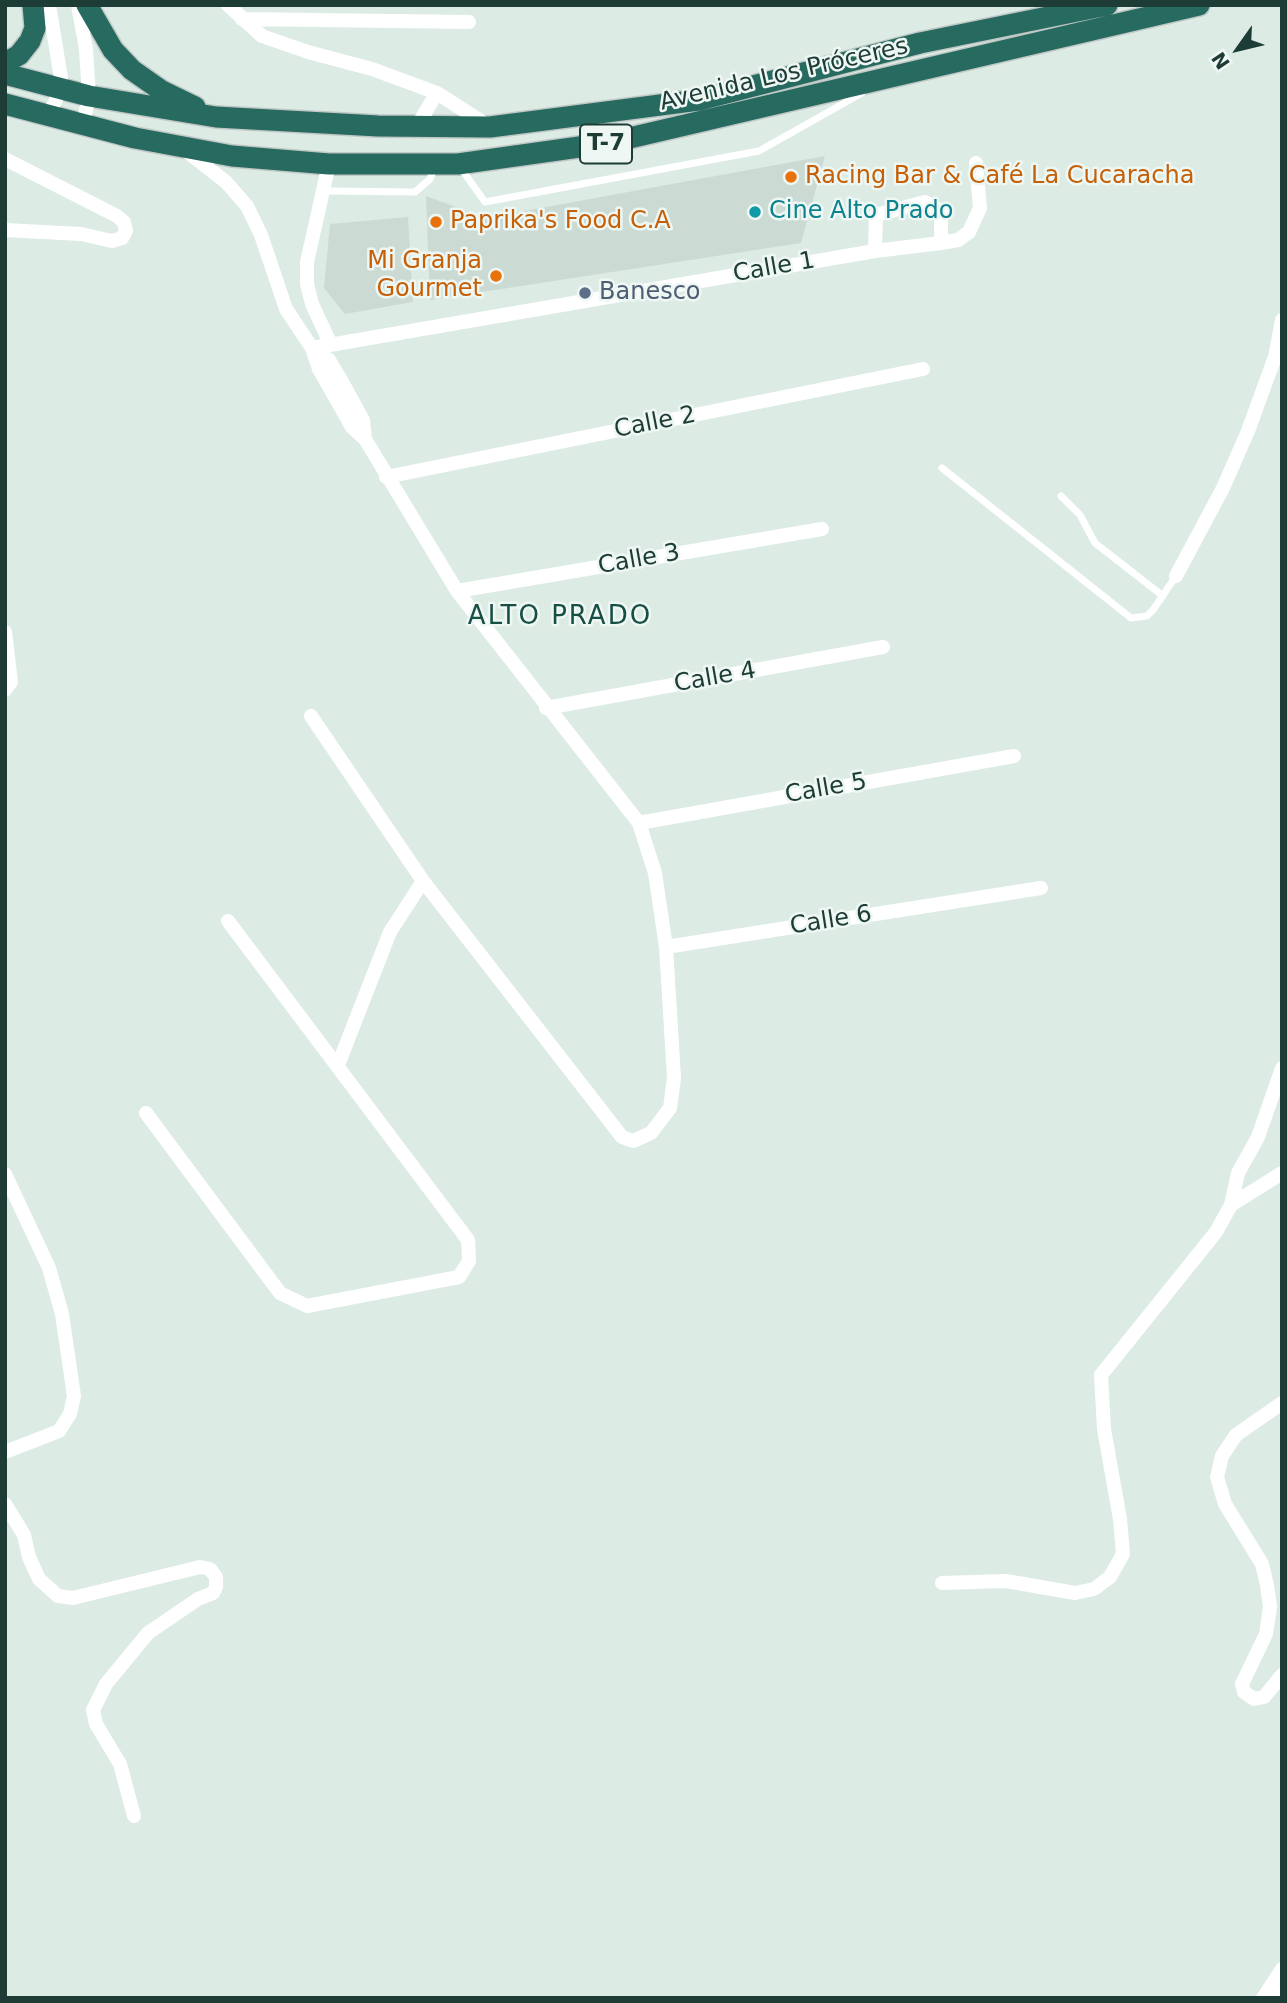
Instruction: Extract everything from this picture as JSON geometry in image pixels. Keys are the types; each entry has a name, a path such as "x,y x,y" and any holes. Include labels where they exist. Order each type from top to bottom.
{"highway":[{"path":"5,63 19,55 30,41 35,28 33,5"},
{"path":"87,5 113,50 132,70 162,91 215,117"},
{"name":"Avenida Los Próceres","path":"5,74 89,96 215,117 490,127 699,100 920,43 1107,5"},
{"name":"Avenida Los Próceres","path":"5,104 48,117 181,147 256,158 329,163 447,164 608,143 1199,5"}],"street":[{"path":"48,117 60,90 59,53 49,5"},
{"path":"78,5 86,49 89,96 83,124"},
{"path":"228,5 262,36 308,52 372,69 437,93 490,127"},
{"path":"242,19 469,22"},
{"path":"417,126 437,93"},
{"path":"181,147 214,170 247,206 261,234 286,309 312,348 319,369 352,427 365,439 457,591 546,709 639,823 655,873 666,947 673,1095 670,1108 651,1133 632,1141 622,1137 614,1129 424,881 311,716"},
{"path":"5,159 117,216 124,222 126,231 122,238 112,241 81,234 5,230"},
{"path":"329,163 307,262 307,284 312,304 331,345"},
{"name":"Calle 1","path":"312,348 875,251 958,240 970,232 978,219 980,208 976,163"},
{"path":"875,251 876,215 925,202 941,211 942,243"},
{"path":"1176,576 1223,488 1248,431 1275,357 1282,320"},
{"name":"Calle 2","path":"386,477 923,369"},
{"name":"Calle 3","path":"457,591 822,529"},
{"path":"5,632 11,682 5,690"},
{"name":"Calle 4","path":"546,709 883,647"},
{"name":"Calle 5","path":"639,823 1014,756"},
{"path":"338,1065 390,932 424,881"},
{"name":"Calle 6","path":"666,947 1041,888"},
{"path":"146,1113 280,1293 307,1306 458,1277 469,1261 468,1240 228,921"},
{"path":"942,1583 1006,1581 1075,1593 1094,1588 1110,1577 1123,1554 1121,1519 1104,1429 1101,1375 1216,1232 1231,1205 1238,1173 1258,1137 1282,1068"},
{"path":"1231,1205 1282,1173"},
{"path":"5,1174 49,1268 62,1314 74,1396 70,1414 59,1431 5,1452"},
{"path":"1282,1403 1236,1435 1222,1456 1217,1477 1225,1504 1262,1564 1267,1586 1269,1607 1266,1634 1242,1684 1244,1692 1254,1699 1264,1697 1282,1675"},
{"path":"5,1504 24,1535 29,1558 39,1579 58,1596 73,1598 200,1567 210,1569 216,1577 213,1593 198,1598 148,1633 106,1684 93,1710 96,1724 120,1764 134,1816"},
{"path":"1263,1998 1282,1969"},
{"path":"1274,1998 1282,1993"}],"lane":[{"path":"323,191 415,192 447,164 485,202 759,151 890,77"},
{"path":"942,468 1131,618 1147,616 1176,576"},
{"path":"1061,496 1080,515 1094,543 1163,596"}],"shaded area":[{"path":"825,156 801,243 430,300 426,196 486,218"},
{"path":"408,217 413,302 345,314 324,288 330,224"}],"place":[{"name":"Racing Bar & Café La Cucaracha","path":"791,177"},
{"name":"Cine Alto Prado","path":"755,212"},
{"name":"Paprika's Food C.A","path":"436,222"},
{"name":"Mi Granja Gourmet","path":"496,276"},
{"name":"Banesco","path":"585,293"}],"district":[{"name":"ALTO PRADO","path":"560,617"}]}
